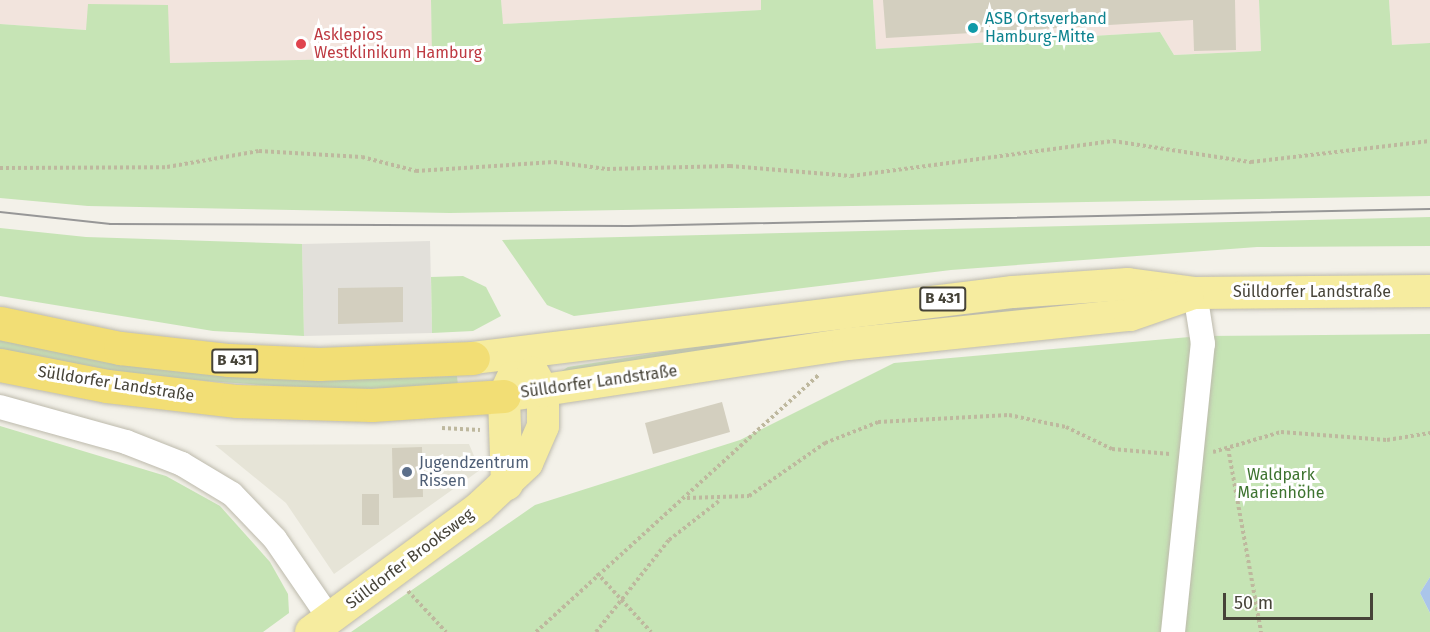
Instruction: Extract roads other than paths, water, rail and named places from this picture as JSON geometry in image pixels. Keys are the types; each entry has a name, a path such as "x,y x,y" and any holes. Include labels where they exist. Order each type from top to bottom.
{"highway":[{"name":"Sülldorfer Landstraße","path":"0,323 120,348 229,360 319,364 473,358"},
{"name":"Sülldorfer Landstraße","path":"0,364 107,386 237,401 372,405 504,396"}],"main road":[{"name":"Sülldorfer Landstraße","path":"473,358 523,354 874,306 1013,292 1128,284 1195,293 1430,291"},
{"name":"Sülldorfer Landstraße","path":"504,396 859,343 1130,315 1195,293"},
{"name":"Sülldorfer Brooksweg","path":"320,626 507,484 536,450 543,426 543,391 523,354"},
{"path":"507,484 504,396 523,354"}],"street":[{"path":"1173,632 1203,344 1195,293"},
{"path":"0,407 126,442 182,464 232,494 275,539 320,626"}],"water":[{"path":"1430,577 1430,613 1420,593"}],"tram line":[{"path":"0,212 110,224 629,226 1430,209"}],"place":[{"name":"ASB Ortsverband Hamburg-Mitte","path":"973,28"},
{"name":"Asklepios Westklinikum Hamburg","path":"301,44"},
{"name":"Jugendzentrum Rissen","path":"407,472"}],"park label":[{"name":"Waldpark Marienhöhe","path":"1281,484"}]}
